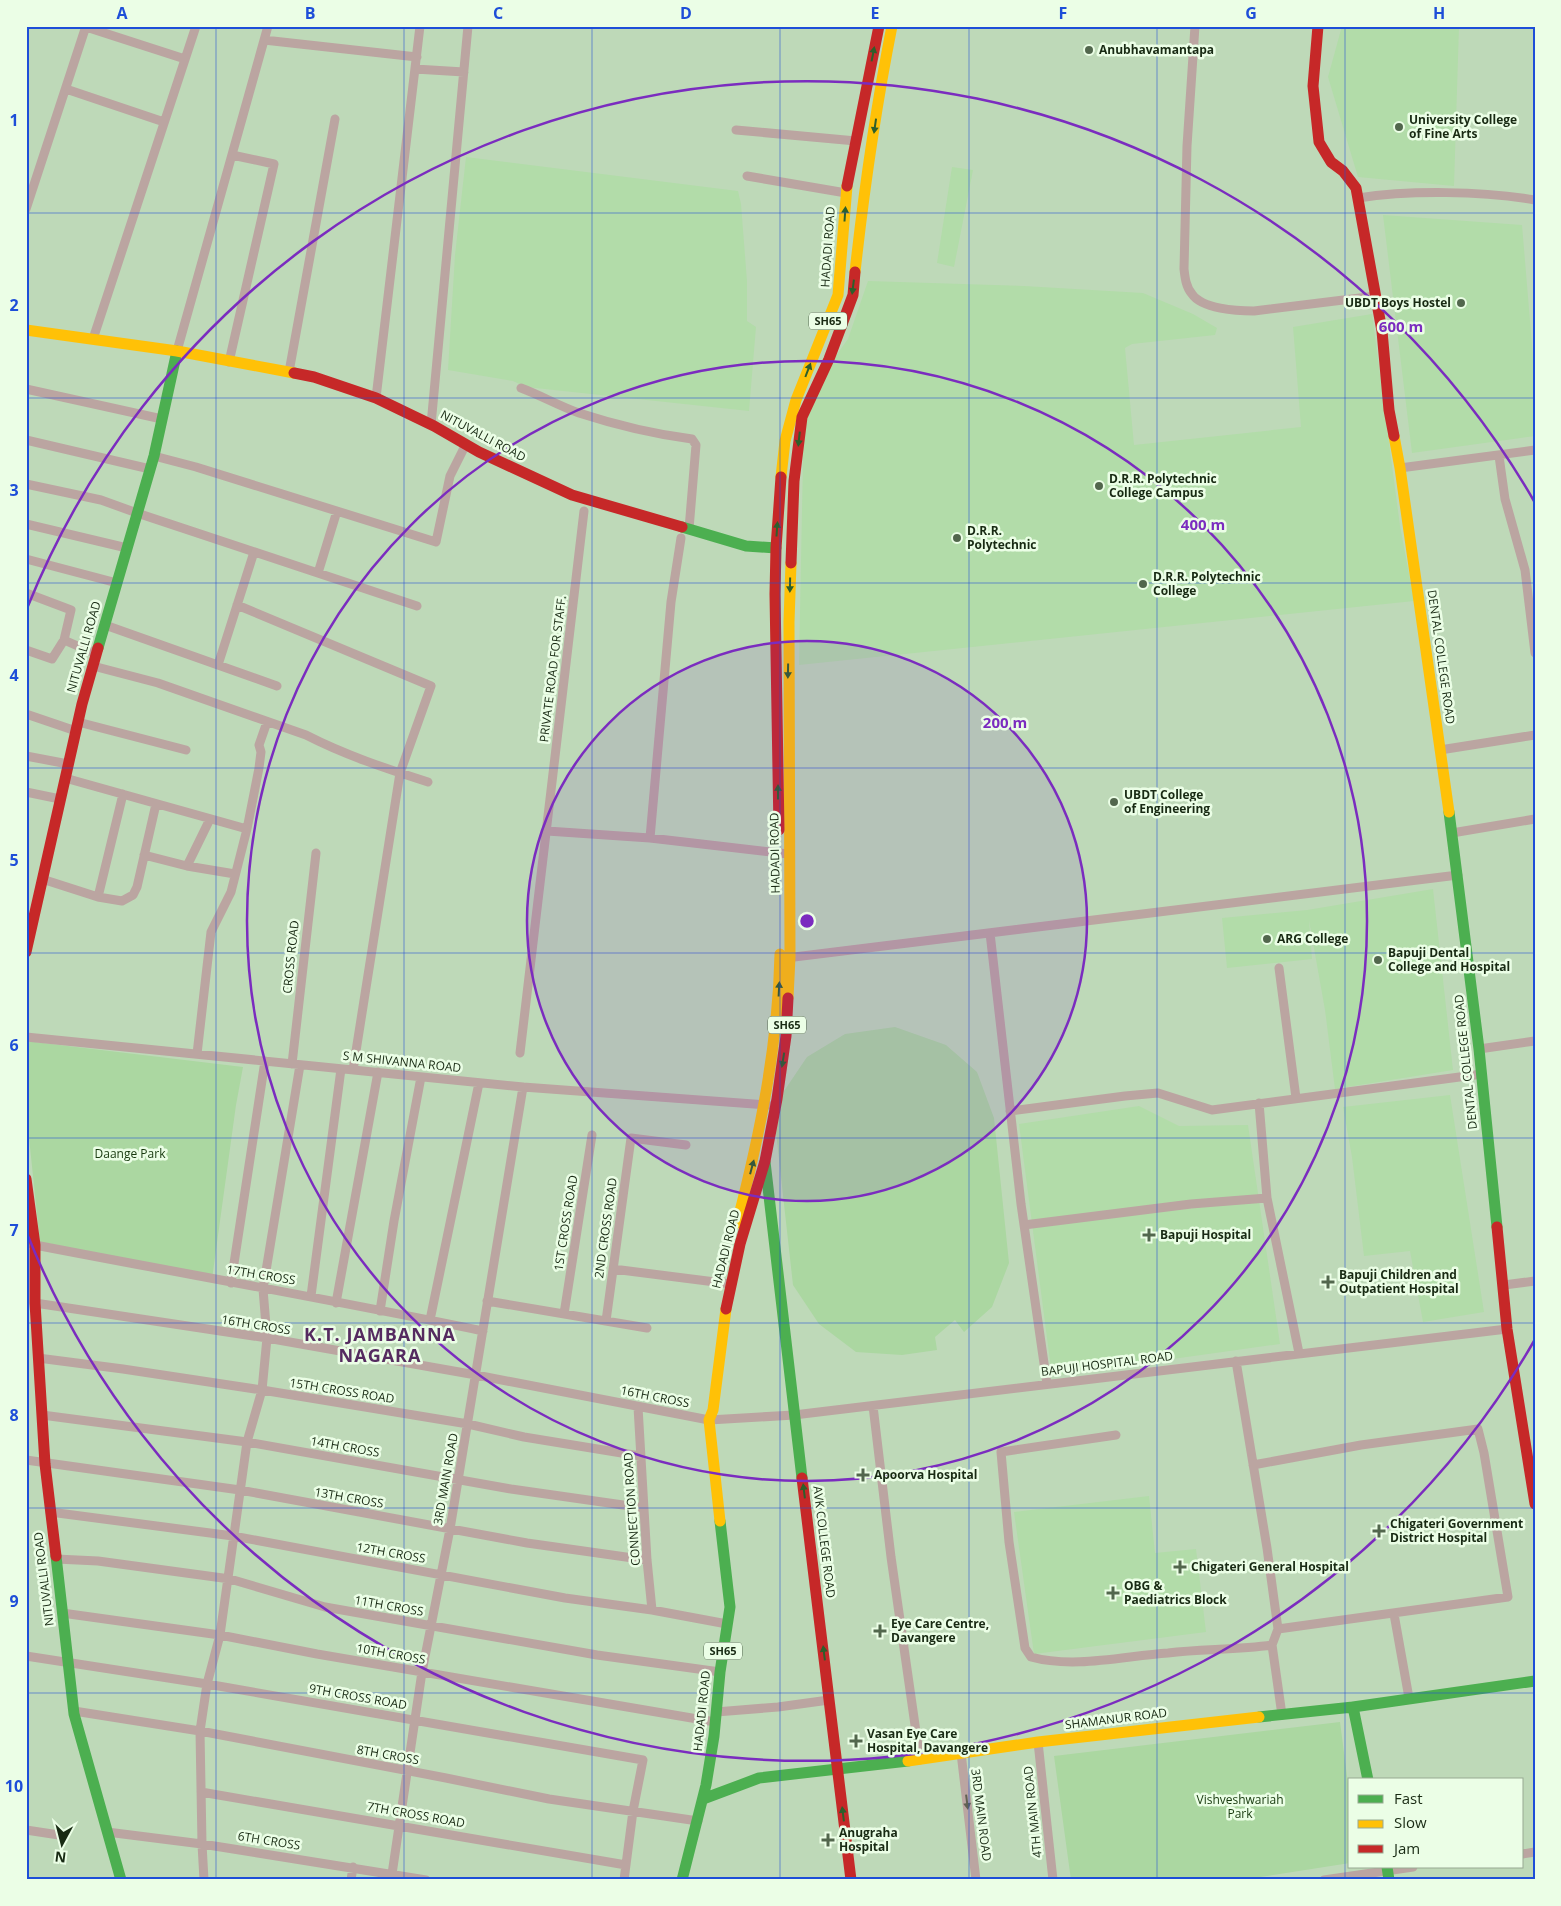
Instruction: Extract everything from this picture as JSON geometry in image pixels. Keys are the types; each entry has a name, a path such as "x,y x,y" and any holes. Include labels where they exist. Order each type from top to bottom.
{"main road":[{"name":"HADADI ROAD","path":"682,1880 703,1799 730,1607 710,1420 713,1410 726,1308 727,1283 740,1244 749,1196 765,1161 771,1105 786,1036 784,853 776,613 776,548 785,441 796,400 838,295 846,193 879,26"},
{"name":"HADADI ROAD","path":"784,853 794,480 802,417 829,359 853,295 862,210 892,26"},
{"name":"DENTAL COLLEGE ROAD","path":"1318,26 1313,86 1319,142 1331,162 1343,171 1356,188 1382,330 1389,410 1400,468 1458,875 1482,1074 1507,1329 1535,1504"},
{"name":"NITUVALLI ROAD","path":"26,330 177,351 314,377 376,398 572,495 746,546 776,548"},
{"name":"NITUVALLI ROAD","path":"26,952 77,726 154,456 177,351"},
{"path":"770,1208 749,1196 771,1105"},
{"name":"AVK COLLEGE ROAD","path":"765,1161 851,1880"},
{"name":"NITUVALLI ROAD","path":"26,1179 30,1216 45,1464 74,1711 120,1880"},
{"name":"SHAMANUR ROAD","path":"703,1799 759,1778 920,1760 1038,1742 1353,1707 1535,1681"},
{"path":"1353,1707 1368,1778"}],"street":[{"path":"93,339 196,26"},
{"path":"177,351 268,26"},
{"path":"376,398 420,26"},
{"path":"431,425 468,26"},
{"path":"1195,26 1187,146 1184,269 1186,285 1193,296 1212,306 1234,311 1254,311 1376,296"},
{"path":"26,209 86,27 185,59"},
{"path":"264,40 417,57"},
{"path":"415,69 464,72"},
{"path":"66,89 164,122"},
{"path":"289,372 334,119"},
{"path":"736,130 856,141"},
{"path":"229,362 274,164 232,155"},
{"path":"747,176 846,193"},
{"path":"1358,198 1388,193 1468,194 1535,200"},
{"path":"521,388 576,412 644,432 692,440 696,445 689,529"},
{"path":"26,389 162,419"},
{"path":"26,440 150,469"},
{"path":"154,456 436,542 450,476 466,444"},
{"path":"1400,468 1535,450"},
{"path":"1499,456 1505,498 1525,570 1535,653"},
{"path":"26,484 101,500 137,514 417,606"},
{"path":"318,573 337,511"},
{"name":"PRIVATE ROAD FOR STAFF.","path":"520,1053 584,511"},
{"path":"26,524 127,548"},
{"path":"650,838 671,602 681,538"},
{"path":"218,665 254,552"},
{"path":"26,559 117,583"},
{"path":"26,594 71,610 64,640 52,659 26,650"},
{"path":"237,605 430,686 400,773 353,1070"},
{"path":"105,625 277,686"},
{"path":"64,640 96,654"},
{"path":"93,666 158,683 306,735 329,747 428,782"},
{"path":"26,714 186,750"},
{"path":"197,1054 211,932 230,892 248,830 259,768 261,752 259,745 267,722"},
{"path":"1440,750 1535,735"},
{"path":"26,756 68,764"},
{"path":"65,778 248,830"},
{"path":"26,792 60,799"},
{"path":"98,897 122,794"},
{"path":"42,880 98,897 122,901 133,895 156,804"},
{"path":"1452,833 1535,818"},
{"path":"186,866 210,819"},
{"path":"547,831 650,838 784,853"},
{"name":"CROSS ROAD","path":"204,1880 200,1731 207,1684 220,1635 247,1442 262,1390 267,1338 263,1289 296,1064 316,853"},
{"path":"144,855 186,866 235,874"},
{"path":"785,958 1458,875"},
{"path":"990,933 1024,1224 1048,1384"},
{"path":"1279,968 1296,1098"},
{"name":"S M SHIVANNA ROAD","path":"26,1037 479,1083 771,1105"},
{"path":"1479,1049 1535,1041"},
{"path":"231,1283 265,1061"},
{"path":"310,1296 341,1069"},
{"path":"336,1303 378,1072"},
{"path":"1010,1111 1158,1093 1212,1110 1482,1074"},
{"path":"380,1311 394,1221 422,1077"},
{"path":"430,1320 479,1083"},
{"name":"3RD MAIN ROAD","path":"392,1874 422,1672 450,1529 523,1087"},
{"path":"1259,1103 1267,1198 1299,1353"},
{"name":"1ST CROSS ROAD","path":"564,1314 592,1135"},
{"name":"2ND CROSS ROAD","path":"606,1321 631,1138 686,1145"},
{"path":"1024,1224 1191,1204 1267,1198"},
{"name":"17TH CROSS","path":"31,1244 263,1289 310,1296 336,1303 483,1331"},
{"path":"613,1270 727,1283"},
{"path":"1504,1285 1535,1281"},
{"path":"487,1301 647,1328"},
{"name":"16TH CROSS","path":"35,1303 267,1338 476,1375 710,1420"},
{"name":"BAPUJI HOSPITAL ROAD","path":"710,1420 794,1415 873,1406 1507,1329"},
{"name":"15TH CROSS ROAD","path":"38,1358 262,1390 468,1424 524,1437 640,1456"},
{"path":"1236,1361 1270,1568 1278,1629 1272,1645 1282,1715"},
{"name":"CONNECTION ROAD","path":"638,1406 647,1560 652,1610"},
{"path":"873,1406 891,1557 920,1760"},
{"name":"14TH CROSS","path":"42,1415 247,1442 458,1479 644,1508"},
{"path":"1253,1465 1362,1446 1478,1429 1484,1453 1508,1597 1278,1629"},
{"path":"1116,1435 1002,1452 1006,1516 1018,1601 1025,1648 1031,1657 1044,1661 1078,1661 1272,1645"},
{"name":"13TH CROSS","path":"26,1460 240,1490 527,1543 647,1560"},
{"name":"12TH CROSS","path":"50,1512 233,1536 565,1598 652,1610 728,1624"},
{"name":"11TH CROSS","path":"56,1558 98,1561 230,1579 325,1607 597,1655 720,1672"},
{"name":"10TH CROSS","path":"62,1613 220,1635 422,1672 715,1717 829,1700"},
{"path":"1394,1614 1409,1698"},
{"name":"9TH CROSS ROAD","path":"26,1656 207,1684 643,1760 633,1811"},
{"name":"8TH CROSS","path":"74,1711 200,1731 549,1799 698,1821"},
{"name":"4TH MAIN ROAD","path":"1038,1742 1053,1880"},
{"name":"3RD MAIN ROAD","path":"960,1754 976,1880"},
{"name":"7TH CROSS ROAD","path":"201,1792 626,1865"},
{"path":"624,1880 633,1811"},
{"path":"26,1830 58,1836"},
{"name":"6TH CROSS","path":"107,1832 202,1844 426,1880"},
{"path":"351,1880 353,1867"},
{"path":"1324,1880 1408,1868"}],"shaded area":[{"name":"University College of Fine Arts","path":"1342,26 1459,26 1454,186 1358,177 1328,77"},
{"path":"466,157 738,191 741,204 747,281 747,321 756,327 749,411 526,387 513,381 448,370 455,255"},
{"path":"952,167 973,170 954,267 937,263"},
{"name":"UBDT Boys Hostel","path":"1383,215 1522,225 1535,381 1535,436 1412,453"},
{"name":"D.R.R. Polytechnic College Campus","path":"868,281 1024,286 1143,293 1193,314 1217,328 1215,335 1132,344 1125,348 1134,445 1301,427 1293,327 1372,314 1400,526 1414,601 799,665 804,408 819,379 848,339"},
{"name":"Bapuji Dental College and Hospital","path":"1433,889 1453,1070 1335,1089 1325,1010 1309,920 1312,959 1227,968 1222,918 1307,910"},
{"path":"1450,1095 1484,1312 1423,1322 1410,1251 1364,1256 1352,1157 1343,1107"},
{"name":"Bapuji Hospital","path":"1139,1106 1179,1126 1248,1125 1280,1344 1052,1376 1019,1124"},
{"name":"OBG & Paediatrics Block","path":"1149,1496 1155,1553 1196,1549 1206,1632 1034,1654 1014,1512"}],"green space":[{"path":"895,1027 946,1045 977,1072 994,1118 1009,1263 992,1307 964,1332 955,1320 935,1337 937,1350 902,1355 856,1352 819,1324 793,1285 776,1132 784,1091 807,1057 845,1034"},
{"name":"Daange Park","path":"26,1041 243,1067 212,1279 40,1242 27,1119"},
{"name":"Vishveshwariah Park","path":"1340,1722 1348,1784 1348,1863 1241,1880 1071,1880 1054,1756"}],"traffic: fast":[{"path":"98,648 154,456 177,351"},
{"path":"682,527 746,546 776,548"},
{"path":"1449,812 1479,1049 1497,1227"},
{"path":"765,1162 802,1478"},
{"path":"682,1880 706,1785 730,1607 720,1521"},
{"path":"56,1556 74,1714 121,1880"},
{"path":"1259,1717 1353,1707 1535,1681"},
{"path":"1353,1707 1368,1778"},
{"path":"703,1799 759,1778 908,1761"},
{"path":"1387,1868 1389,1880"}],"traffic: slow":[{"path":"855,272 871,149 892,26"},
{"path":"781,477 785,441 796,400 838,295 847,186"},
{"path":"26,330 177,351 294,373"},
{"path":"1394,436 1449,812"},
{"path":"788,998 790,957 789,622 791,563"},
{"path":"737,1223 760,1123 772,1056 779,988 780,954"},
{"path":"720,1521 709,1420 713,1410 726,1309"},
{"path":"908,1761 1038,1742 1259,1717"}],"traffic: jam":[{"path":"847,186 879,26"},
{"path":"1318,26 1313,86 1319,142 1331,162 1343,171 1356,188 1382,331 1389,410 1394,436"},
{"path":"791,563 794,481 802,417 829,359 853,295 855,272"},
{"path":"294,373 314,377 376,398 434,426 479,452 572,495 682,527"},
{"path":"779,830 775,594 781,477"},
{"path":"26,952 82,704 98,648"},
{"path":"726,1309 740,1244 765,1161 777,1099 786,1036 788,998"},
{"path":"26,1179 35,1245 35,1303 45,1464 56,1556"},
{"path":"1497,1227 1507,1329 1535,1504"},
{"path":"802,1478 851,1880"}],"place":[{"name":"Anubhavamantapa","path":"1089,50"},
{"name":"University College of Fine Arts","path":"1399,127"},
{"name":"UBDT Boys Hostel","path":"1461,303"},
{"name":"D.R.R. Polytechnic College Campus","path":"1099,486"},
{"name":"D.R.R. Polytechnic","path":"957,538"},
{"name":"D.R.R. Polytechnic College","path":"1143,584"},
{"name":"UBDT College of Engineering","path":"1114,802"},
{"name":"ARG College","path":"1267,939"},
{"name":"Bapuji Dental College and Hospital","path":"1378,960"},
{"name":"Bapuji Hospital","path":"1149,1235"},
{"name":"Bapuji Children and Outpatient Hospital","path":"1328,1282"},
{"name":"Apoorva Hospital","path":"863,1475"},
{"name":"Chigateri Government District Hospital","path":"1379,1531"},
{"name":"Chigateri General Hospital","path":"1180,1567"},
{"name":"OBG & Paediatrics Block","path":"1113,1593"},
{"name":"Eye Care Centre, Davangere","path":"880,1631"},
{"name":"Vasan Eye Care Hospital, Davangere","path":"856,1741"},
{"name":"Anugraha Hospital","path":"828,1840"}],"district":[{"name":"K.T. JAMBANNA NAGARA","path":"380,1345"}]}
